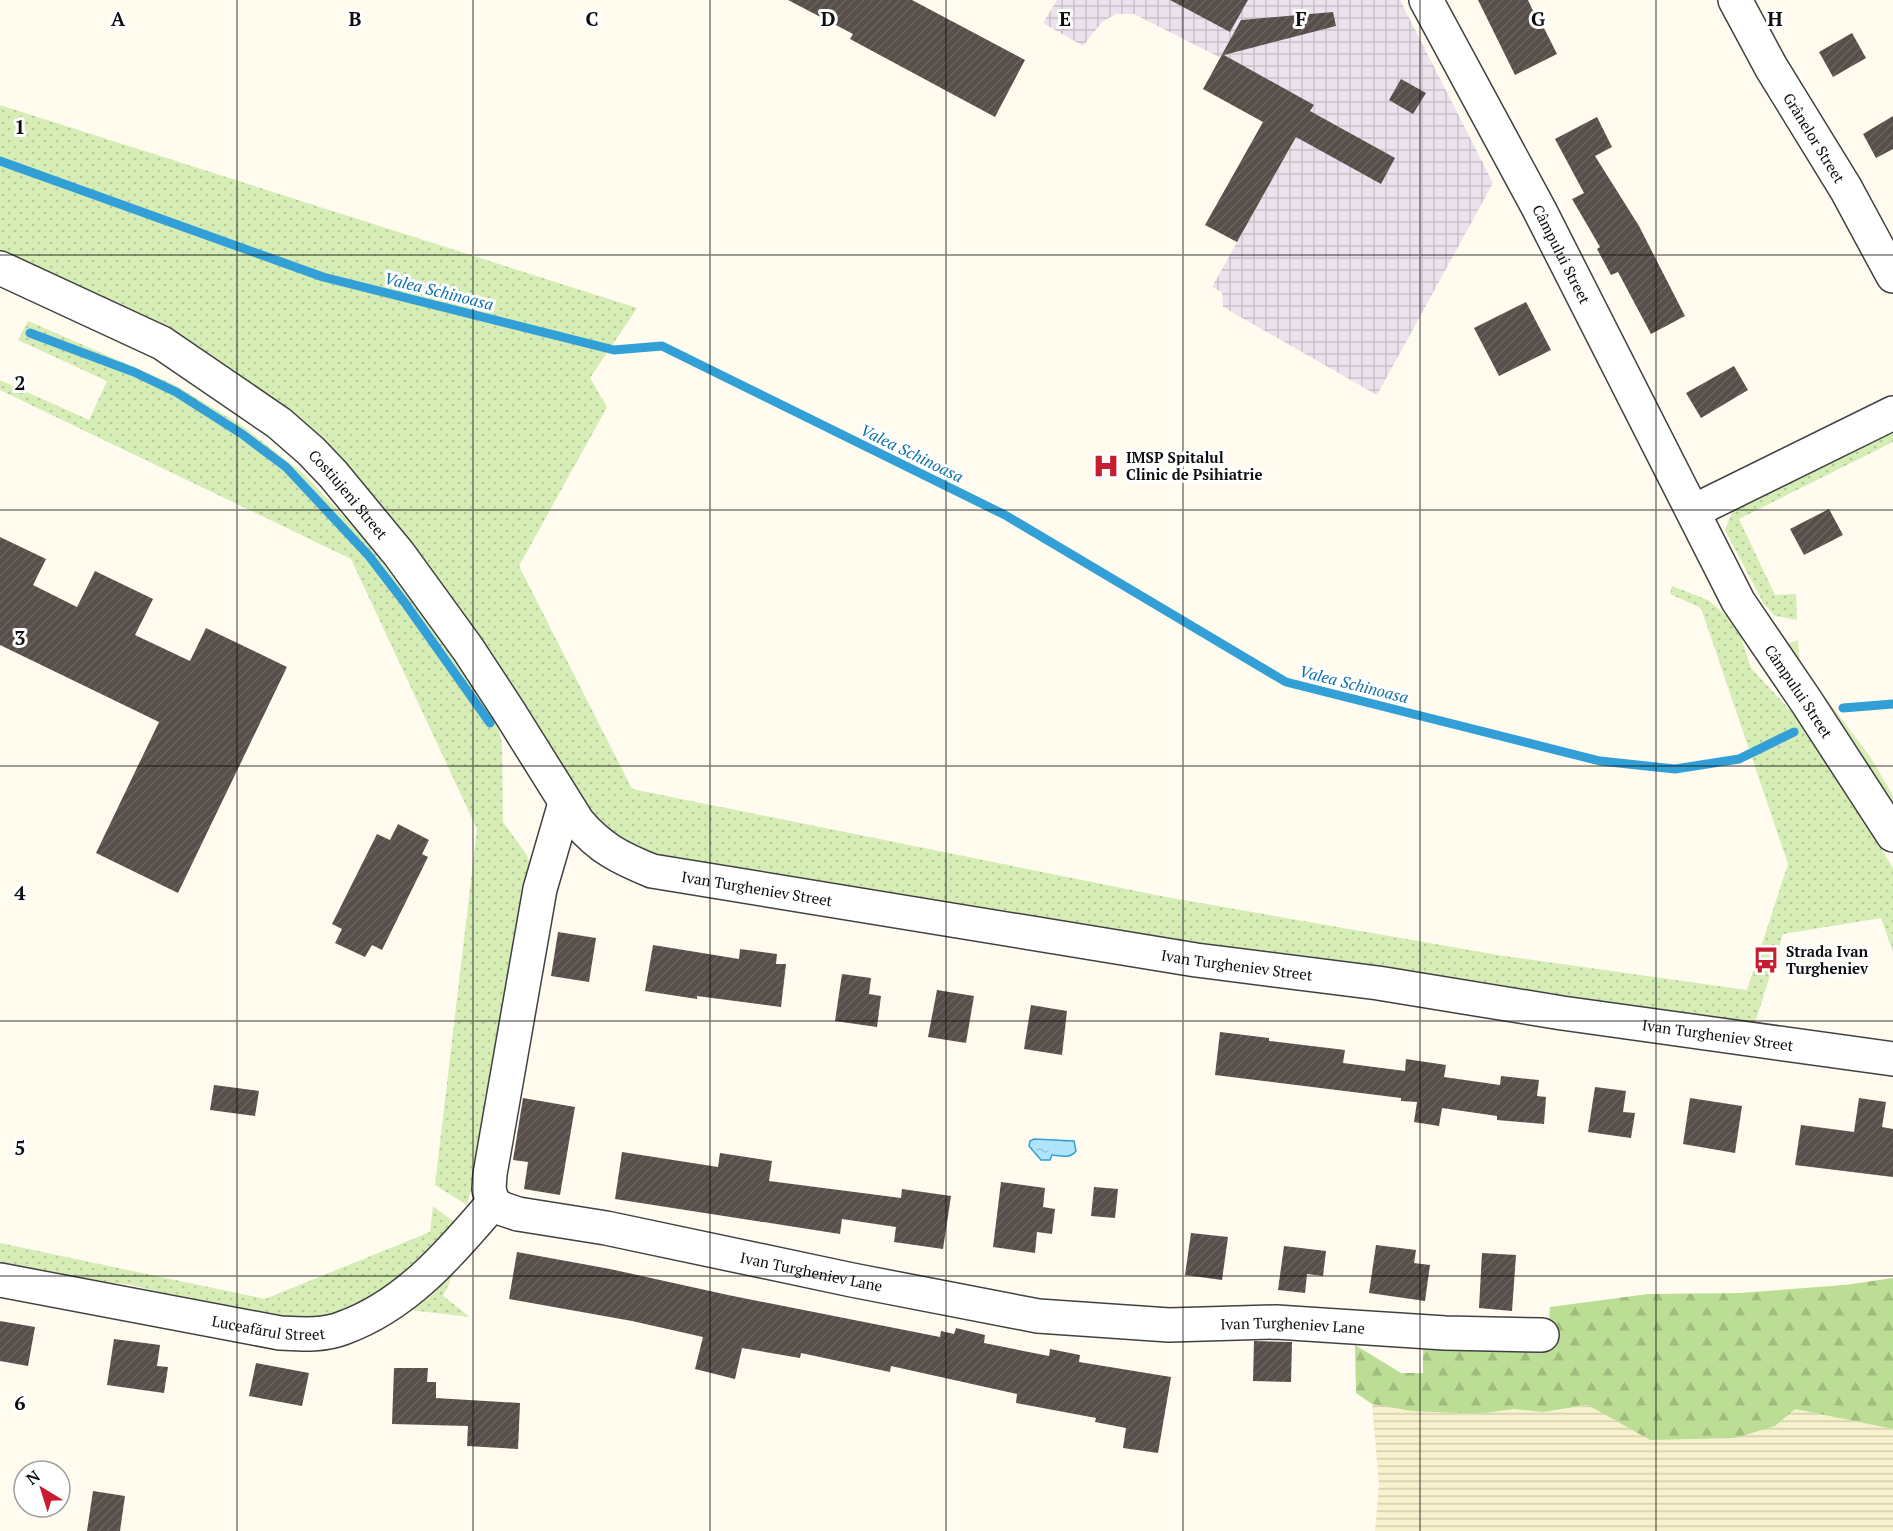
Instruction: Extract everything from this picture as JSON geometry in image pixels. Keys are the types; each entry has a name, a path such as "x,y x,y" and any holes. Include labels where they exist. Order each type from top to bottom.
{"street":[{"name":"Câmpului Street","path":"1426,0 1539,209 1738,601 1893,835"},
{"name":"Grânelor Street","path":"1735,0 1771,67 1846,189 1893,276"},
{"name":"Costiujeni Street","path":"0,268 162,343 279,423 311,451 333,474 392,546 446,620 489,680 565,803 591,837"},
{"path":"1694,512 1893,413"},
{"path":"493,1203 489,1189 490,1174 540,889 565,803"},
{"name":"Ivan Turgheniev Street","path":"591,837 621,859 663,873 1196,960 1378,982 1562,1013 1893,1059"},
{"name":"Luceafărul Street","path":"0,1280 280,1333 316,1334 342,1329 371,1315 423,1280 454,1249 493,1203"},
{"name":"Ivan Turgheniev Lane","path":"493,1203 502,1209 518,1214 606,1228 852,1280 1038,1316 1168,1325 1276,1322 1445,1333 1542,1335"}],"shaded area":[{"path":"1057,0 1400,0 1493,183 1377,395 1223,307 1222,292 1212,287 1314,105 1134,14 1116,14 1102,22 1083,46 1043,23"},
{"path":"1372,1404 1411,1411 1477,1414 1514,1409 1554,1411 1589,1405 1650,1440 1775,1426 1795,1409 1893,1429 1893,1531 1375,1531 1379,1484"}],"green space":[{"path":"0,105 637,308 590,378 607,407 519,566 632,789 1166,897 1504,956 1747,990 1788,864 1701,608 1670,594 1672,586 1708,600 1727,616 1740,634 1751,668 1811,733 1893,868 1893,952 1881,918 1783,934 1754,1026 1544,999 638,852 601,826 335,460 0,253"},
{"path":"28,321 175,385 241,425 305,475 357,530 450,651 496,721 502,743 503,822 527,855 533,877 495,1101 467,1205 435,1185 477,829 351,559 0,390 0,380 89,420 107,381 18,340"},
{"path":"1893,428 1893,442 1739,519 1775,595 1796,594 1797,620 1775,616 1764,604 1725,530 1735,505"},
{"path":"1798,640 1800,664 1871,758 1893,796 1893,817 1787,644"},
{"path":"433,1206 458,1225 441,1245 342,1320 264,1318 131,1285 0,1266 0,1243 265,1299 430,1232"},
{"path":"444,1269 452,1277 443,1296 470,1317 393,1308"},
{"path":"1893,1278 1893,1429 1795,1409 1775,1426 1735,1438 1650,1440 1588,1405 1543,1412 1514,1409 1477,1414 1411,1411 1372,1404 1356,1393 1355,1345 1401,1373 1423,1373 1423,1344 1547,1343 1550,1307 1648,1294 1740,1293 1845,1285"}],"water":[{"path":"1034,1139 1074,1141 1076,1151 1068,1156 1052,1155 1050,1160 1041,1160 1029,1146 1030,1141"}],"building":[{"path":"788,0 912,0 1025,60 995,117 850,39 853,34"},
{"path":"1170,0 1248,0 1230,32"},
{"path":"1478,0 1528,0 1557,54 1515,75"},
{"path":"1333,12 1336,26 1224,55 1314,105 1310,111 1395,158 1381,184 1296,137 1237,242 1205,225 1263,122 1203,89 1241,20"},
{"path":"1852,33 1866,58 1833,77 1819,52"},
{"path":"1401,79 1426,93 1413,114 1389,100"},
{"path":"1893,116 1893,149 1876,158 1863,134"},
{"path":"1597,117 1612,147 1595,156 1639,226 1685,316 1651,334 1618,272 1611,275 1597,249 1600,247 1572,199 1584,193 1555,139"},
{"path":"1526,302 1551,350 1499,376 1474,328"},
{"path":"1734,366 1748,390 1701,418 1686,393"},
{"path":"1829,509 1843,535 1804,555 1790,529"},
{"path":"0,537 46,559 33,585 77,607 95,571 153,599 135,635 190,661 206,628 287,667 178,893 96,853 159,722 0,645"},
{"path":"398,824 429,840 422,854 428,857 382,950 372,945 365,957 335,943 342,929 332,924 377,834 390,840"},
{"path":"558,932 596,938 589,982 551,976"},
{"path":"653,945 739,959 740,949 777,954 776,964 786,964 781,1007 697,996 697,999 645,991"},
{"path":"842,974 871,978 869,994 881,996 877,1027 835,1021"},
{"path":"937,990 974,996 966,1043 928,1037"},
{"path":"1031,1005 1067,1011 1062,1055 1024,1049"},
{"path":"1220,1032 1269,1038 1269,1041 1345,1050 1343,1063 1405,1071 1406,1059 1446,1065 1444,1077 1500,1085 1501,1076 1539,1080 1537,1096 1546,1097 1544,1124 1497,1120 1497,1116 1442,1108 1439,1126 1414,1122 1417,1102 1401,1101 1401,1098 1215,1075"},
{"path":"214,1085 259,1091 255,1116 210,1110"},
{"path":"1595,1087 1626,1091 1623,1112 1635,1113 1631,1138 1588,1132"},
{"path":"523,1098 575,1107 560,1195 524,1189 528,1162 513,1160"},
{"path":"1690,1098 1742,1106 1735,1153 1683,1144"},
{"path":"1859,1098 1886,1102 1882,1127 1893,1129 1893,1177 1795,1165 1801,1125 1854,1132"},
{"path":"622,1152 718,1167 720,1153 772,1161 769,1181 901,1198 902,1189 951,1196 943,1249 894,1242 896,1227 842,1219 840,1234 615,1199"},
{"path":"1001,1182 1045,1188 1043,1207 1055,1209 1052,1234 1037,1232 1035,1253 993,1247"},
{"path":"1094,1187 1118,1189 1115,1218 1091,1216"},
{"path":"1191,1233 1228,1237 1222,1280 1185,1275"},
{"path":"1376,1245 1416,1250 1414,1263 1430,1265 1425,1301 1369,1293"},
{"path":"1284,1246 1326,1251 1323,1276 1307,1274 1305,1293 1278,1290"},
{"path":"517,1252 940,1337 941,1331 954,1334 956,1328 985,1335 984,1343 1049,1356 1050,1349 1080,1355 1079,1362 1171,1377 1158,1453 1123,1448 1126,1428 1095,1422 1096,1418 1016,1403 1017,1394 891,1366 890,1372 801,1353 800,1358 742,1348 735,1379 695,1369 703,1337 632,1321 509,1299"},
{"path":"1482,1253 1516,1255 1512,1311 1479,1308"},
{"path":"0,1321 35,1327 28,1366 0,1361"},
{"path":"114,1339 160,1345 157,1366 168,1367 164,1393 107,1385"},
{"path":"1254,1341 1292,1342 1291,1382 1253,1381"},
{"path":"256,1363 309,1373 302,1406 249,1396"},
{"path":"394,1368 428,1368 427,1382 436,1382 436,1398 520,1403 518,1449 467,1446 468,1426 392,1424"},
{"path":"93,1491 125,1496 120,1531 87,1531"}],"waterway":[{"name":"Valea Schinoasa","path":"0,161 323,277 614,350 662,346 1005,515 1286,682 1600,761 1675,769 1739,759 1794,732"},
{"path":"30,333 134,372 176,392 242,434 286,467 369,556 490,723"},
{"name":"Valea Schinoasa","path":"1843,708 1893,704"}],"place":[{"name":"IMSP Spitalul Clinic de Psihiatrie","path":"1106,466"},
{"name":"Strada Ivan Turgheniev","path":"1766,960"}]}
